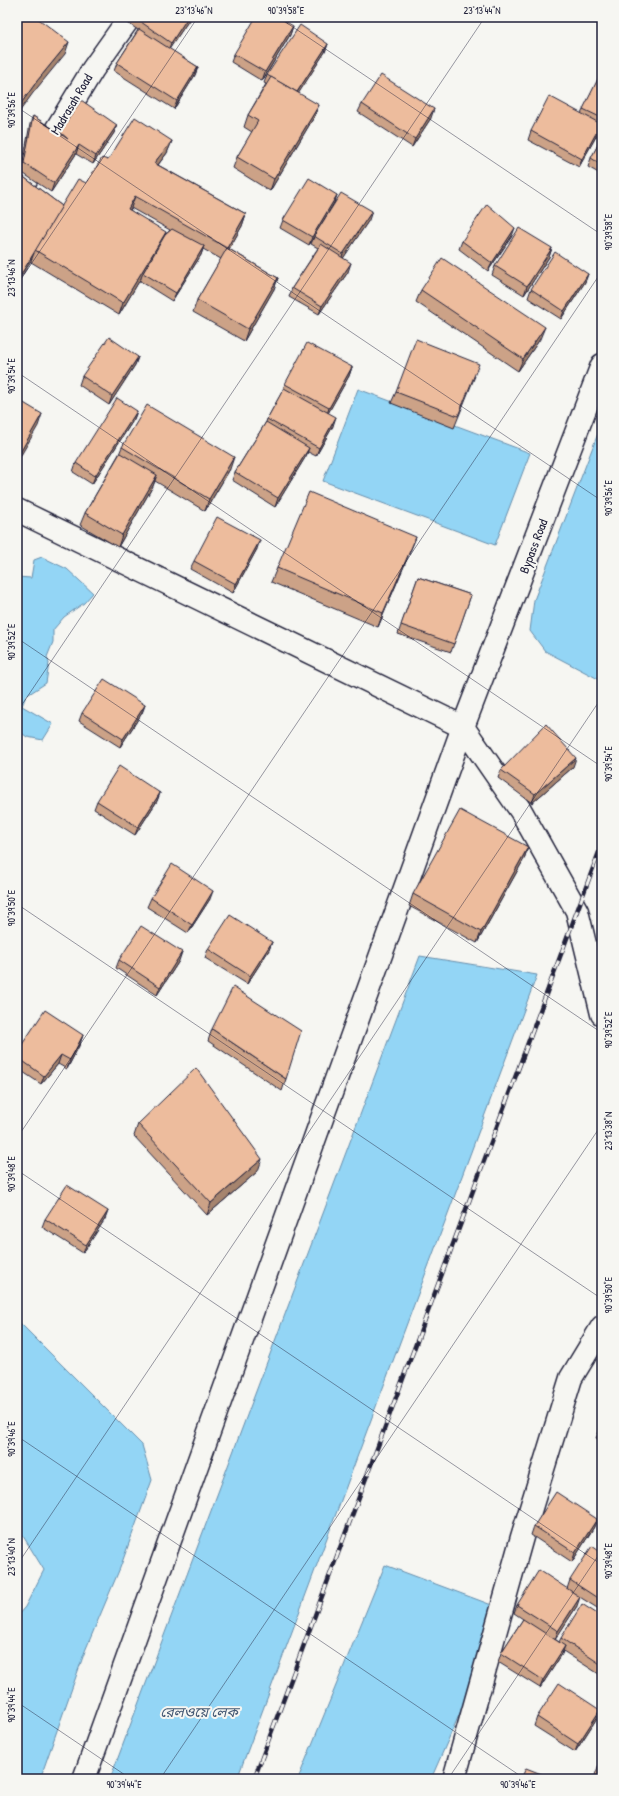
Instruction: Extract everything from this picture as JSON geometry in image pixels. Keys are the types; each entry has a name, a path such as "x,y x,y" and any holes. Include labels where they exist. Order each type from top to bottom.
{"street":[{"name":"Madrasah Road","path":"17,194 93,69 130,17"},
{"name":"Bypass Road","path":"84,1779 464,727 602,364"},
{"path":"17,510 464,727 521,811 577,911 602,1014"},
{"path":"454,1779 522,1537 571,1378 602,1327"}],"water":[{"path":"358,389 530,453 495,545 323,481"},
{"path":"602,423 602,681 545,651 530,631 534,600"},
{"path":"42,557 67,569 93,593 84,603 64,617 53,630 53,642 47,657 49,663 46,683 26,696 22,706 53,724 43,740 27,737 19,731 17,733 17,577 31,578 34,560"},
{"name":"রেলওয়ে লেক","path":"420,956 537,975 237,1779 110,1779"},
{"path":"17,1320 142,1445 152,1480 120,1568 85,1651 40,1779 17,1779 17,1616 25,1607 44,1570 23,1536 17,1533"},
{"path":"385,1565 505,1610 431,1779 298,1779"}],"building":[{"path":"17,17 36,17 69,42 37,81 17,109"},
{"path":"134,17 188,17 171,43"},
{"path":"256,17 278,17 293,26 265,72 234,54"},
{"path":"300,25 328,44 297,92 267,75"},
{"path":"139,29 198,67 177,101 117,63"},
{"path":"602,71 602,118 583,109"},
{"path":"381,75 434,109 415,139 362,104"},
{"path":"271,77 319,105 274,179 237,157 258,121 248,115"},
{"path":"549,96 601,124 582,159 531,131"},
{"path":"81,100 117,125 96,156 79,145 54,183 24,163 33,116 68,139 60,132"},
{"path":"135,117 172,141 154,163 246,214 227,248 135,196 128,209 166,232 123,303 35,250 78,179 86,183 102,158 108,160"},
{"path":"602,137 602,165 591,158"},
{"path":"17,172 62,206 17,281"},
{"path":"309,178 337,195 312,237 283,220"},
{"path":"341,193 372,211 343,254 314,236"},
{"path":"487,204 515,228 492,263 462,241"},
{"path":"519,228 552,248 527,286 495,266"},
{"path":"172,229 204,246 176,293 143,273 165,235"},
{"path":"321,244 351,263 322,306 292,288"},
{"path":"227,248 278,278 248,329 197,300"},
{"path":"555,252 588,274 564,311 531,289"},
{"path":"442,258 545,327 523,359 421,290"},
{"path":"109,337 138,357 112,396 82,376"},
{"path":"416,339 479,364 458,416 396,392"},
{"path":"307,343 352,367 329,408 285,384"},
{"path":"284,388 336,417 319,448 267,419"},
{"path":"117,398 137,411 95,476 76,463"},
{"path":"17,399 42,414 17,458"},
{"path":"147,405 234,457 209,499 122,447"},
{"path":"266,422 309,448 278,498 235,472"},
{"path":"120,453 157,475 122,535 85,513"},
{"path":"309,492 416,537 383,613 277,568"},
{"path":"217,517 260,540 236,584 194,561"},
{"path":"418,577 471,595 454,644 401,625"},
{"path":"104,679 145,705 123,739 82,713"},
{"path":"546,724 576,758 535,794 501,770"},
{"path":"119,766 160,793 138,827 97,801"},
{"path":"460,810 528,847 481,932 413,894"},
{"path":"172,864 213,891 192,925 151,898"},
{"path":"230,915 272,942 250,976 208,949"},
{"path":"141,926 182,952 160,987 119,960"},
{"path":"233,987 301,1031 286,1079 212,1029"},
{"path":"45,1010 83,1035 70,1060 61,1055 44,1076 17,1057 17,1052"},
{"path":"196,1068 262,1159 211,1203 138,1124"},
{"path":"67,1185 108,1211 86,1245 45,1219"},
{"path":"556,1492 597,1519 575,1553 534,1526"},
{"path":"592,1546 602,1553 602,1601 570,1580"},
{"path":"539,1570 580,1597 558,1631 517,1605"},
{"path":"582,1604 602,1617 602,1665 561,1638"},
{"path":"523,1619 565,1646 543,1680 501,1653"},
{"path":"559,1683 600,1710 578,1744 537,1717"},
{"path":"602,1760 602,1769 598,1767"},
{"path":"526,1768 554,1779 521,1779"}],"railway":[{"path":"254,1779 602,844"}]}
